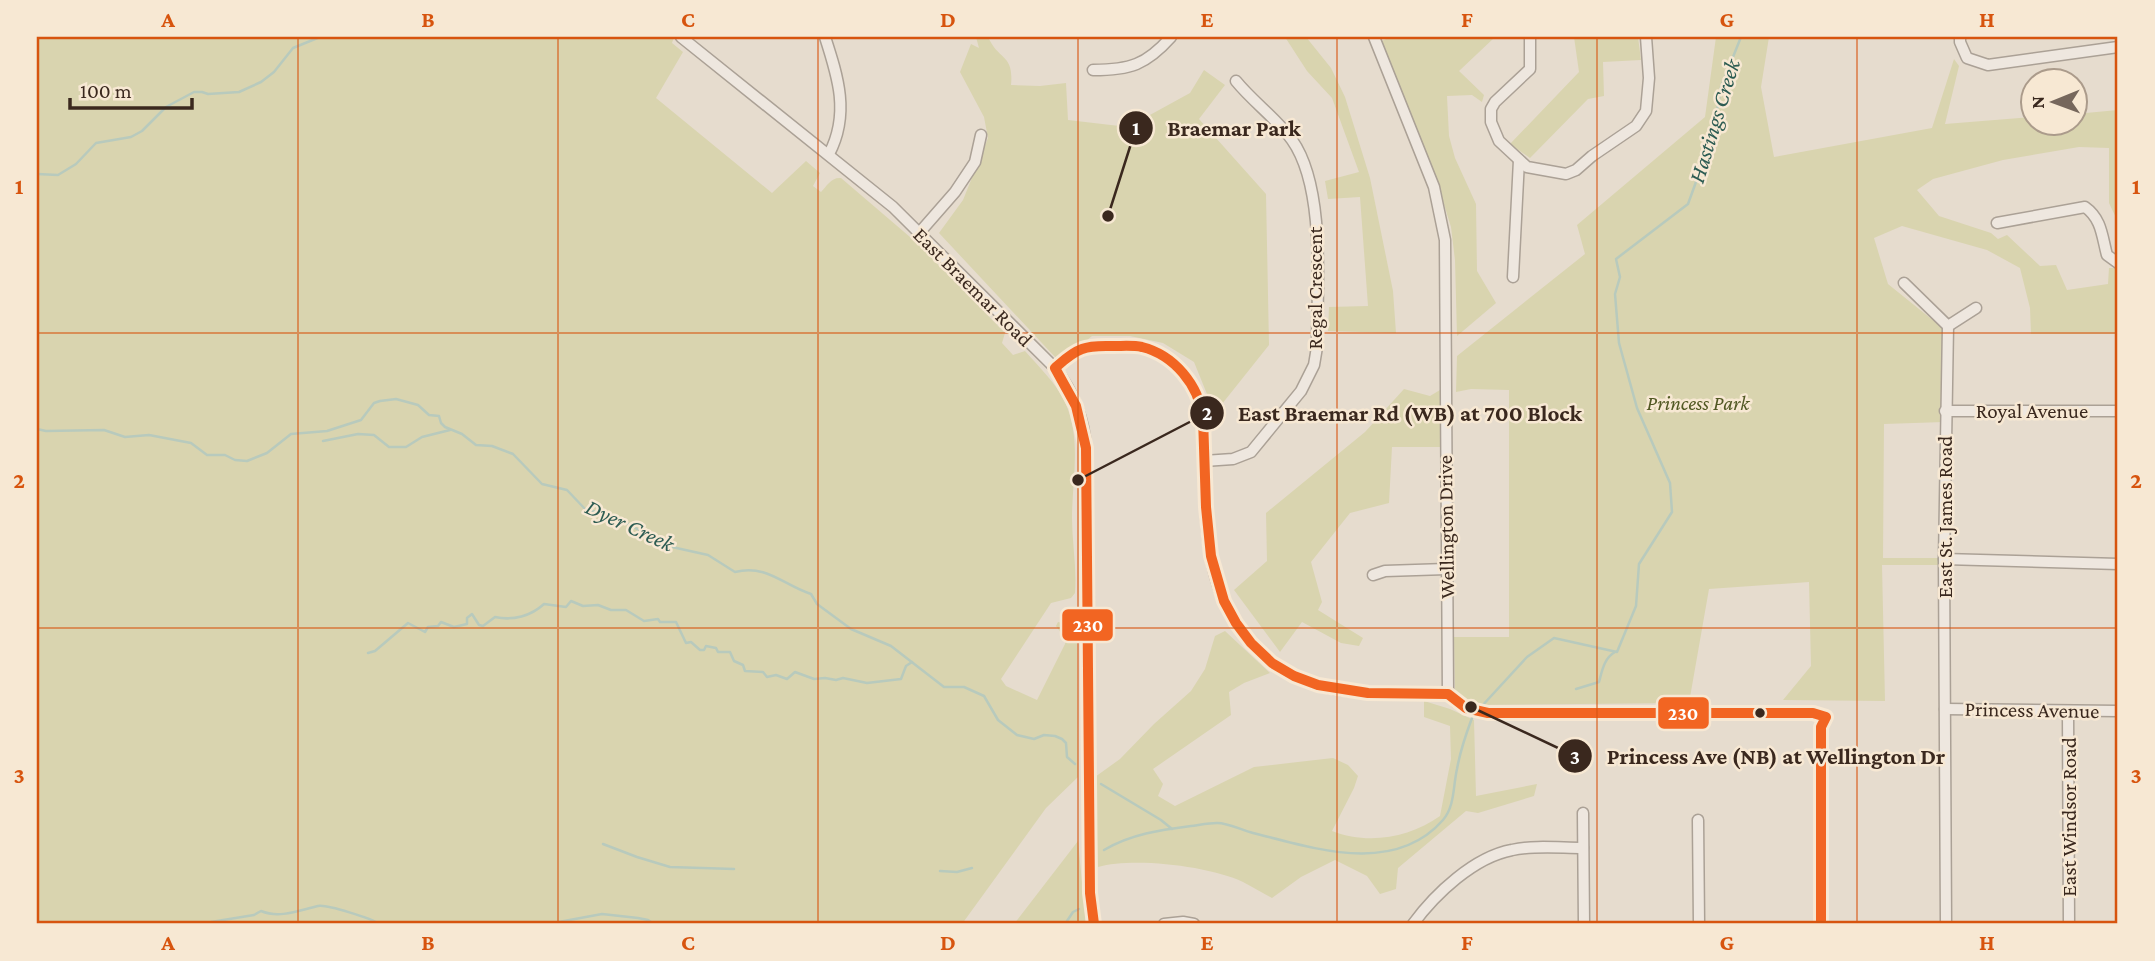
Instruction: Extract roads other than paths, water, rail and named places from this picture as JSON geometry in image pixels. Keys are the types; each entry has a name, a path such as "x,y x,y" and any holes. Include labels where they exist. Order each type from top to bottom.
{"street":[{"name":"East Braemar Road","path":"681,37 829,154 920,232 1055,368 1077,406 1082,419 1086,448 1090,893 1094,924"},
{"path":"825,37 838,77 842,104 840,126 829,154"},
{"path":"1093,70 1131,68 1146,61 1171,37"},
{"name":"Wellington Drive","path":"1374,37 1434,187 1445,240 1448,694"},
{"path":"1530,37 1530,69 1495,102 1491,109 1491,122 1499,141 1527,167 1566,174 1576,170 1636,126 1646,111 1646,37"},
{"path":"1960,37 1967,58 1988,65 2118,47"},
{"name":"Regal Crescent","path":"1204,461 1233,459 1251,452 1301,391 1314,365 1317,346 1315,201 1307,171 1290,137 1236,81"},
{"path":"920,232 955,192 975,162 981,135"},
{"path":"1513,278 1520,160"},
{"path":"1997,223 2085,207 2100,223 2107,255 2118,263"},
{"path":"1903,283 1948,326 1976,308"},
{"name":"East St. James Road","path":"1946,924 1944,559 1948,326"},
{"path":"1055,368 1082,349 1095,346 1142,347 1167,358 1190,380 1202,408 1210,565 1226,608 1252,644 1268,660 1290,674 1325,688 1363,694 1448,694 1456,703 1472,711 1488,713 1735,712 1813,713 1826,717 1821,727 1821,924"},
{"name":"Royal Avenue","path":"1945,411 2118,411"},
{"path":"1944,559 2118,564"},
{"path":"1373,575 1385,570 1446,569"},
{"name":"Princess Avenue","path":"1945,709 2118,711"},
{"name":"East Windsor Road","path":"2068,711 2069,924"},
{"path":"1583,813 1584,924"},
{"path":"1698,820 1699,924"},
{"path":"1413,924 1433,898 1488,858 1513,849 1583,848"},
{"path":"1164,924 1195,924"}],"waterway":[{"path":"37,174 58,175 76,164 96,143 131,137 142,131 166,107 194,92 239,92 261,82 274,72 293,48 320,37"},
{"name":"Hastings Creek","path":"1481,707 1527,657 1554,638 1617,652 1636,606 1639,564 1672,512 1670,483 1637,408 1619,343 1615,294 1620,277 1616,259 1688,204 1713,135 1721,87 1741,37"},
{"name":"Dyer Creek","path":"37,429 104,430 125,437 149,435 191,443 207,455 225,455 235,460 247,461 267,453 291,434 327,431 361,420 374,403 380,401 396,399 418,405 429,415 439,416 445,427 462,434 476,445 492,446 513,454 542,484 567,490 585,509 629,524 663,545 708,555 735,572 746,570 766,573 811,594 817,604 851,629 891,646 944,687 964,687 984,696 998,720 1017,735 1034,739 1044,735 1062,739 1066,743 1067,757 1075,764"},
{"path":"323,441 358,434 374,435 389,447 406,447 422,437 450,430"},
{"path":"368,653 375,651 408,623 425,632 428,627 438,626 441,622 454,627 467,624 467,618 472,614 479,625 483,626 495,617 521,616 544,604 566,607 571,601 583,606 598,605 611,610 626,610 644,621 658,619 660,622 676,622 686,643 691,642 700,650 704,650 706,646 716,648 718,652 730,652 734,661 743,665 745,671 763,672 767,677 776,675 787,679 795,672 814,679 843,678 867,683 901,679 906,666 912,662"},
{"path":"1576,689 1599,682 1606,661 1615,652"},
{"name":"Hastings Creek","path":"1104,850 1146,834 1217,823 1327,850 1377,853 1401,848 1423,837 1447,814 1472,718"},
{"path":"1101,784 1172,829"},
{"path":"603,844 670,867 734,869"},
{"path":"940,871 957,872 972,868"},
{"path":"168,924 211,922 254,915 261,911 283,914 318,906 349,912 380,924"},
{"path":"1065,924 1073,912 1079,909"},
{"path":"548,924 602,914 638,918 654,924"},
{"path":"53,924 71,924"},
{"path":"152,924 163,924"},
{"path":"525,924 532,924"}],"place":[{"name":"Braemar Park","path":"1108,216"},
{"name":"East Braemar Rd (WB) at 700 Block","path":"1078,480"},
{"name":"Princess Ave (NB) at Wellington Dr","path":"1471,707"}],"park label":[{"name":"Princess Park","path":"1698,403"}]}
